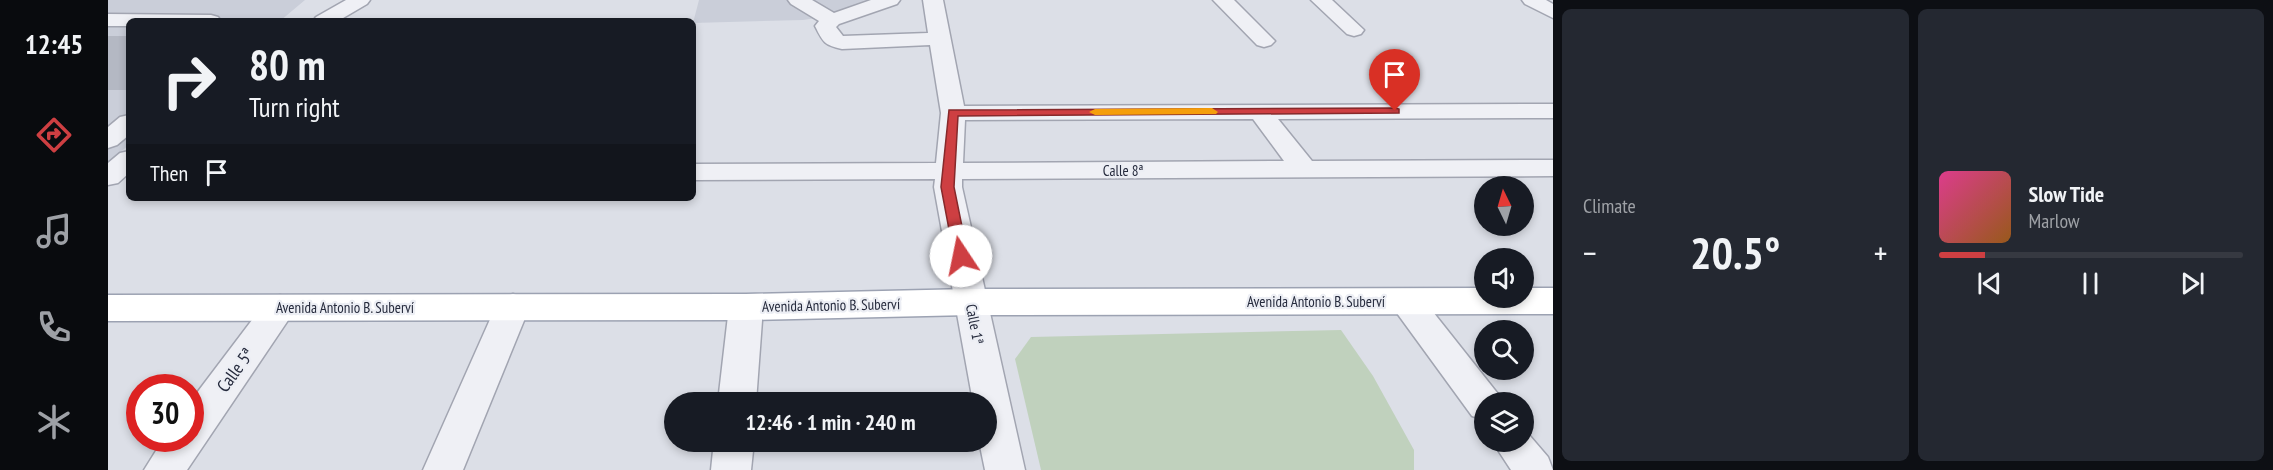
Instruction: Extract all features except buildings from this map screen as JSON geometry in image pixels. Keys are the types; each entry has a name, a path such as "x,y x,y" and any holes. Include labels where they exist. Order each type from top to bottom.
{"main road":[{"name":"Avenida Antonio B. Suberví","path":"108,308 746,307 970,302 1553,301"}],"street":[{"path":"328,18 360,0"},
{"path":"798,0 832,20"},
{"path":"890,0 832,20 825,26 833,40 842,43 940,39"},
{"name":"Calle 1ª","path":"933,0 953,112 948,187 1005,470"},
{"path":"1223,0 1264,41"},
{"path":"1321,0 1354,30"},
{"path":"1532,0 1553,12"},
{"path":"108,20 126,20"},
{"path":"1259,111 1304,169"},
{"path":"953,112 1553,111"},
{"path":"108,140 126,125"},
{"name":"Calle 8ª","path":"696,172 1553,168"},
{"path":"1406,301 1475,392"},
{"path":"443,470 513,306"},
{"name":"Calle 5ª","path":"204,413 280,307"},
{"path":"738,392 746,307"},
{"path":"164,470 177,452"},
{"path":"731,470 733,452"},
{"path":"1520,452 1534,470"}],"shaded area":[{"path":"108,0 305,0 284,18 126,18 126,147 108,162"},
{"path":"699,0 878,0 843,14 803,20 696,23 694,18"}],"green space":[{"path":"1341,330 1373,376 1414,450 1414,470 1041,470 1015,359 1031,337"}],"slow traffic":[{"path":"1095,112 1212,112"}],"route":[{"path":"961,256 948,187 953,112 1395,111"}]}
